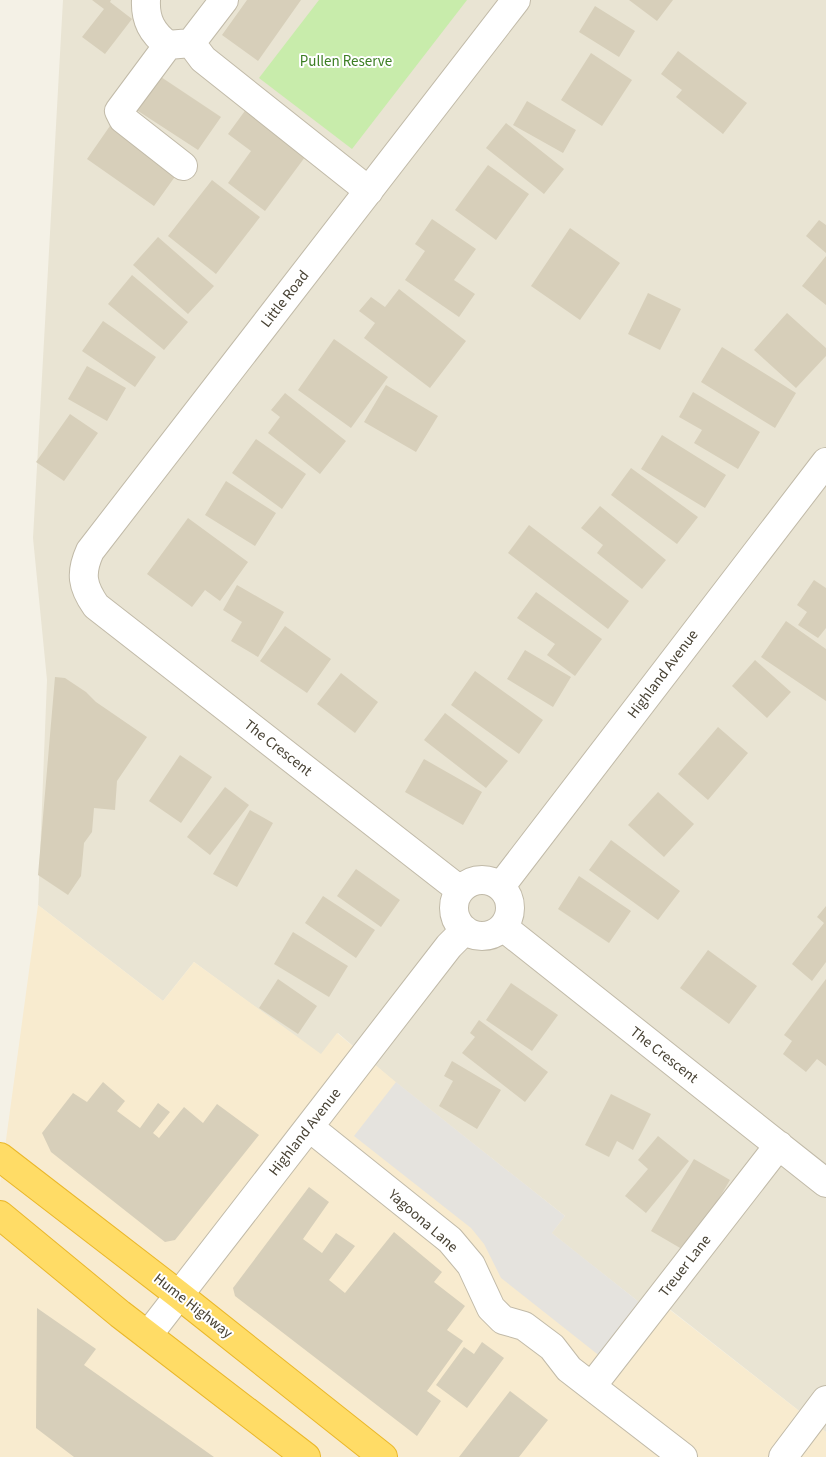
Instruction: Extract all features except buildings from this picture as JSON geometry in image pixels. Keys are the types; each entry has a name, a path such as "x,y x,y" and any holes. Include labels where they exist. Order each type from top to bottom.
{"highway":[{"name":"Hume Highway","path":"0,1157 179,1294 383,1457"},
{"path":"0,1215 148,1335 306,1457"}],"street":[{"path":"146,0 148,22 159,38 179,44 203,59 369,191"},
{"path":"183,166 122,119 119,111 179,44 224,0"},
{"name":"Little Road","path":"96,606 87,593 83,579 84,564 90,551 516,0"},
{"name":"Highland Avenue","path":"500,886 826,462"},
{"name":"The Crescent","path":"96,606 460,890"},
{"path":"475,880 493,882 500,886 510,902 510,911 503,927 489,936 480,936 472,935 458,924 454,907 455,898 460,890 466,884 475,880"},
{"name":"The Crescent","path":"503,927 826,1183"},
{"name":"Highland Avenue","path":"148,1335 449,946 465,930"},
{"name":"Yagoona Lane","path":"309,1127 450,1240 471,1266 491,1308 503,1320 524,1326 552,1347 569,1369 683,1457"},
{"name":"Treuer Lane","path":"592,1386 778,1146"},
{"path":"783,1457 826,1400"}],"shaded area":[{"path":"63,0 826,0 826,1432 653,1296 644,1306 551,1233 565,1216 396,1083 338,1033 321,1055 194,962 163,1001 38,905 47,680 33,538"},
{"path":"38,905 163,1001 194,962 321,1054 337,1033 565,1216 552,1233 643,1306 652,1296 826,1432 826,1457 0,1457 0,1184"},
{"path":"396,1082 565,1216 552,1233 644,1306 601,1357 501,1278 484,1244 471,1228 354,1136"}],"green space":[{"name":"Pullen Reserve","path":"319,0 467,0 352,149 259,78"}]}
